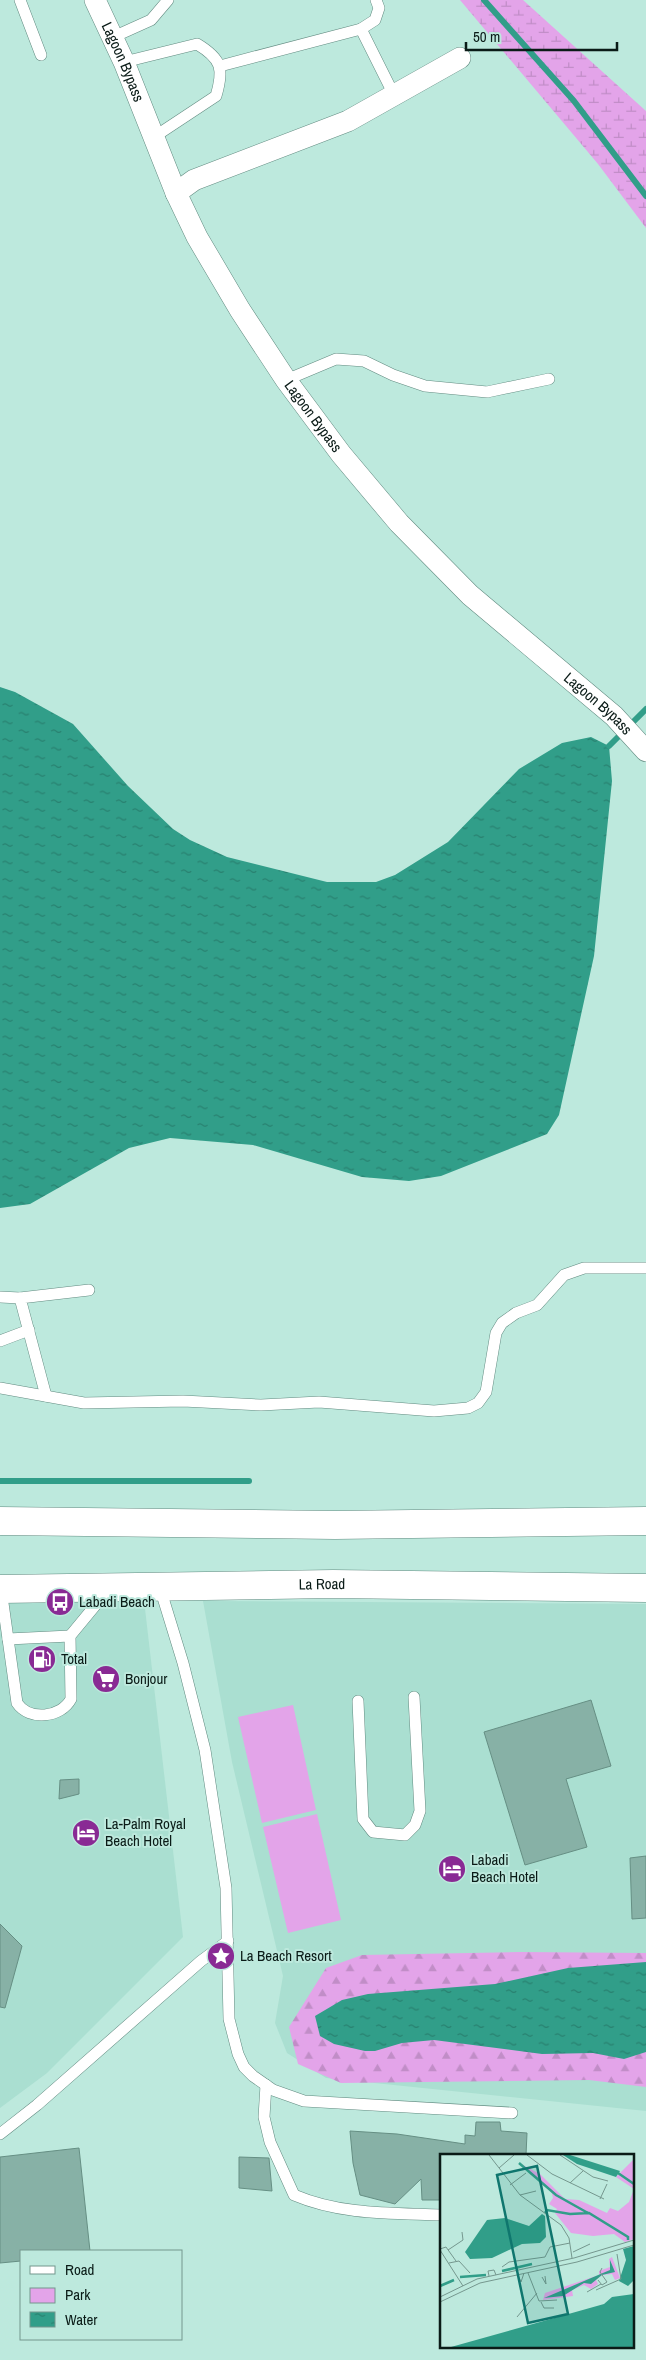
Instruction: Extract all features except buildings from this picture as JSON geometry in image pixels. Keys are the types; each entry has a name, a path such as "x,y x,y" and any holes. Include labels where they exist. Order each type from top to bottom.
{"main road":[{"path":"0,1521 335,1525 646,1521"},
{"name":"La Road","path":"0,1589 333,1584 646,1588"}],"street":[{"name":"Lagoon Bypass","path":"95,0 111,38 124,62 176,193 197,237 240,310 286,380 341,454 399,524 470,595 614,716 646,751"},
{"path":"176,193 194,180 348,122 460,58"}],"lane":[{"path":"20,0 41,56"},
{"path":"111,38 151,20 168,0"},
{"path":"220,66 361,29 374,20 379,8 376,0"},
{"path":"361,29 394,95"},
{"path":"124,62 198,44 214,54 220,66 220,81 216,96 154,137"},
{"path":"286,380 336,359 364,361 393,375 424,386 488,392 549,379"},
{"path":"0,1388 84,1403 183,1401 261,1405 319,1402 434,1411 468,1408 478,1402 486,1392 496,1333 502,1323 516,1313 537,1305 564,1275 584,1268 646,1268"},
{"path":"0,1298 20,1298 89,1290"},
{"path":"20,1298 46,1396"},
{"path":"0,1341 29,1330"},
{"path":"0,1589 17,1703 23,1711 34,1715 58,1712 66,1708 71,1699 70,1636 110,1588"},
{"path":"160,1588 183,1663 205,1750 226,1888 230,2019 238,2054 244,2067 266,2085 288,2097 304,2101 512,2113"},
{"path":"8,1639 70,1636"},
{"path":"358,1701 363,1818 373,1832 405,1835 415,1825 420,1811 414,1696"},
{"path":"0,2134 37,2105 201,1960 228,1940"},
{"path":"266,2085 264,2118 270,2142 294,2196 317,2205 348,2211 440,2215"}],"shaded area":[{"name":"La-Palm Royal Beach Hotel","path":"144,1600 183,1937 47,2073 0,2108 0,1601"},
{"name":"Labadi Beach Hotel","path":"203,1601 646,1604 646,2111 326,2078 287,2053 275,2023 283,1976 232,1762"}],"green space":[{"path":"460,0 523,0 646,111 646,228 598,164"},
{"path":"293,1705 316,1810 262,1823 238,1717"},
{"path":"317,1814 341,1920 288,1933 263,1827"},
{"path":"520,1952 646,1953 646,2087 589,2080 341,2083 298,2064 289,2027 326,1968 362,1955"}],"water":[{"path":"0,687 15,692 73,724 128,786 173,829 190,840 227,857 327,882 376,882 395,875 448,842 519,769 562,743 591,737 609,746 612,781 594,956 559,1115 547,1134 441,1176 409,1181 362,1177 253,1145 170,1138 129,1148 30,1204 0,1208"},
{"path":"646,1962 646,2052 624,2059 593,2053 542,2054 434,2040 402,2043 375,2051 365,2051 334,2044 320,2036 315,2016 342,2000 368,1994 495,1984 568,1968"}],"waterway":[{"path":"484,0 574,101 646,196"},
{"path":"609,746 646,709"},
{"path":"0,1481 249,1481"}],"place":[{"name":"Labadi Beach","path":"60,1602"},
{"name":"Total","path":"42,1659"},
{"name":"Bonjour","path":"106,1679"},
{"name":"La-Palm Royal Beach Hotel","path":"86,1833"},
{"name":"Labadi Beach Hotel","path":"452,1869"},
{"name":"La Beach Resort","path":"221,1956"}]}
